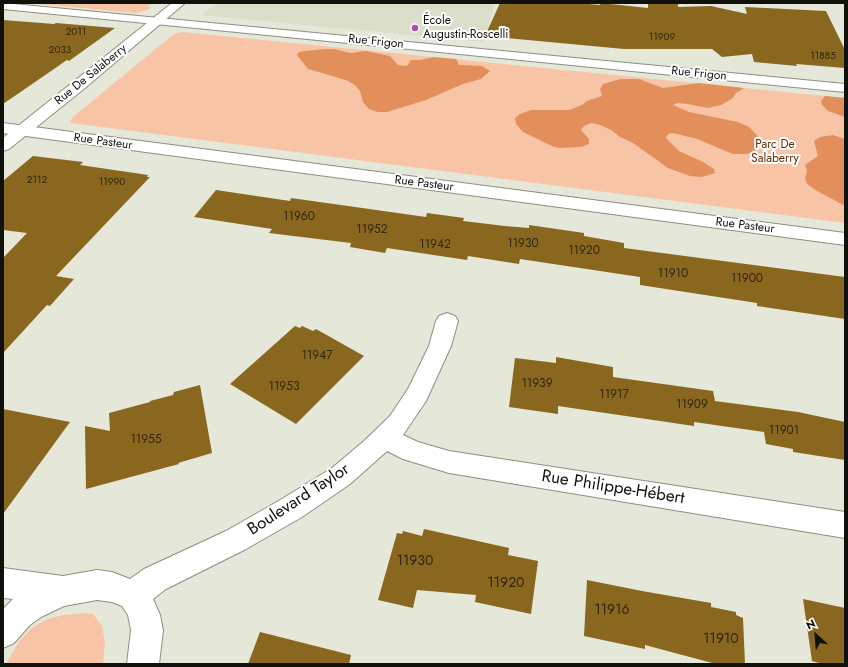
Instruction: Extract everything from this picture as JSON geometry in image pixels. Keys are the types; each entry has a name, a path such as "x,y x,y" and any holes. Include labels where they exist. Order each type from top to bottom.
{"street":[{"name":"Rue De Salaberry","path":"3,146 179,3"},
{"name":"Rue Frigon","path":"3,6 845,88"},
{"name":"Rue Pasteur","path":"3,128 845,239"},
{"name":"Boulevard Taylor","path":"133,595 155,579 236,540 310,497 341,476 384,438 405,414 418,394 440,346 447,321"},
{"name":"Rue Philippe-Hébert","path":"384,438 412,451 449,462 845,525"},
{"path":"3,583 64,591"},
{"path":"3,632 19,614 30,606 64,591 97,585 112,587 133,595 144,615 146,630 143,664"}],"shaded area":[{"name":"École Augustin-Roscelli","path":"216,3 495,3 484,42 201,15"},
{"path":"334,49 350,53 366,51 390,56 398,65 404,66 408,65 411,60 434,57 456,59 459,65 482,66 490,71 481,79 463,84 426,100 387,112 378,112 369,109 363,102 360,91 355,85 346,80 308,69 297,55 299,52"},
{"path":"620,79 639,79 663,88 699,83 744,88 736,93 733,98 721,105 708,108 677,103 673,105 689,112 738,122 749,127 759,139 759,145 755,150 747,154 733,154 697,139 673,133 668,134 666,138 679,151 703,162 714,169 715,173 702,177 690,176 668,168 633,143 600,125 592,123 584,126 581,130 589,139 589,144 581,147 560,148 554,147 523,132 516,124 515,118 520,114 531,110 569,110 582,105 587,101 602,96 600,89 603,84"},
{"path":"825,96 845,98 845,117 828,111 822,105 821,101"},
{"path":"833,135 845,139 845,206 808,185 805,179 807,171 805,165 818,156 814,141 820,137"}],"green space":[{"path":"30,3 152,3 148,7 152,7 135,13"},
{"name":"Parc De Salaberry","path":"182,32 845,98 845,223 71,123 70,121 74,116 174,34"},
{"path":"84,613 93,614 102,626 105,642 103,664 6,664 20,640 33,627 48,619 63,615"}],"building":[{"path":"500,3 577,3 600,5 601,3 648,8 648,3 678,3 678,7 711,6 747,14 745,7 826,11 845,50 845,68 754,62 752,54 722,57 712,49 624,49 485,36"},
{"path":"3,20 115,28 69,61 67,60 3,104"},
{"path":"33,156 83,162 80,165 148,175 147,177 150,177 56,276 74,279 50,306 47,305 3,353 3,258 27,233 3,230 3,181"},
{"path":"216,190 290,201 291,198 426,217 427,213 464,218 463,221 505,226 529,228 529,225 584,233 584,236 624,243 624,248 845,277 845,319 757,306 757,303 640,285 640,277 520,259 519,264 468,256 467,260 387,248 385,253 350,247 351,243 269,233 272,229 194,217"},
{"path":"295,326 300,328 302,326 313,331 316,329 364,356 296,424 230,384"},
{"path":"556,357 613,367 613,377 713,391 715,401 798,412 845,422 845,460 793,452 793,449 766,444 764,432 694,422 694,426 558,406 558,414 509,407 515,358 556,363"},
{"path":"200,385 212,453 178,463 179,464 86,489 85,426 110,431 109,413 173,395 174,392"},
{"path":"3,409 70,422 3,514"},
{"path":"424,529 509,548 508,555 538,561 531,614 475,602 476,595 417,590 413,608 378,600 397,533 402,534 403,531 422,536"},
{"path":"587,580 711,603 711,607 736,612 736,615 743,618 745,664 716,664 645,645 645,649 584,636"},
{"path":"803,599 845,608 845,664 823,664 812,661"},
{"path":"260,632 351,655 349,664 248,664"}],"place":[{"name":"École Augustin-Roscelli","path":"415,28"}]}
